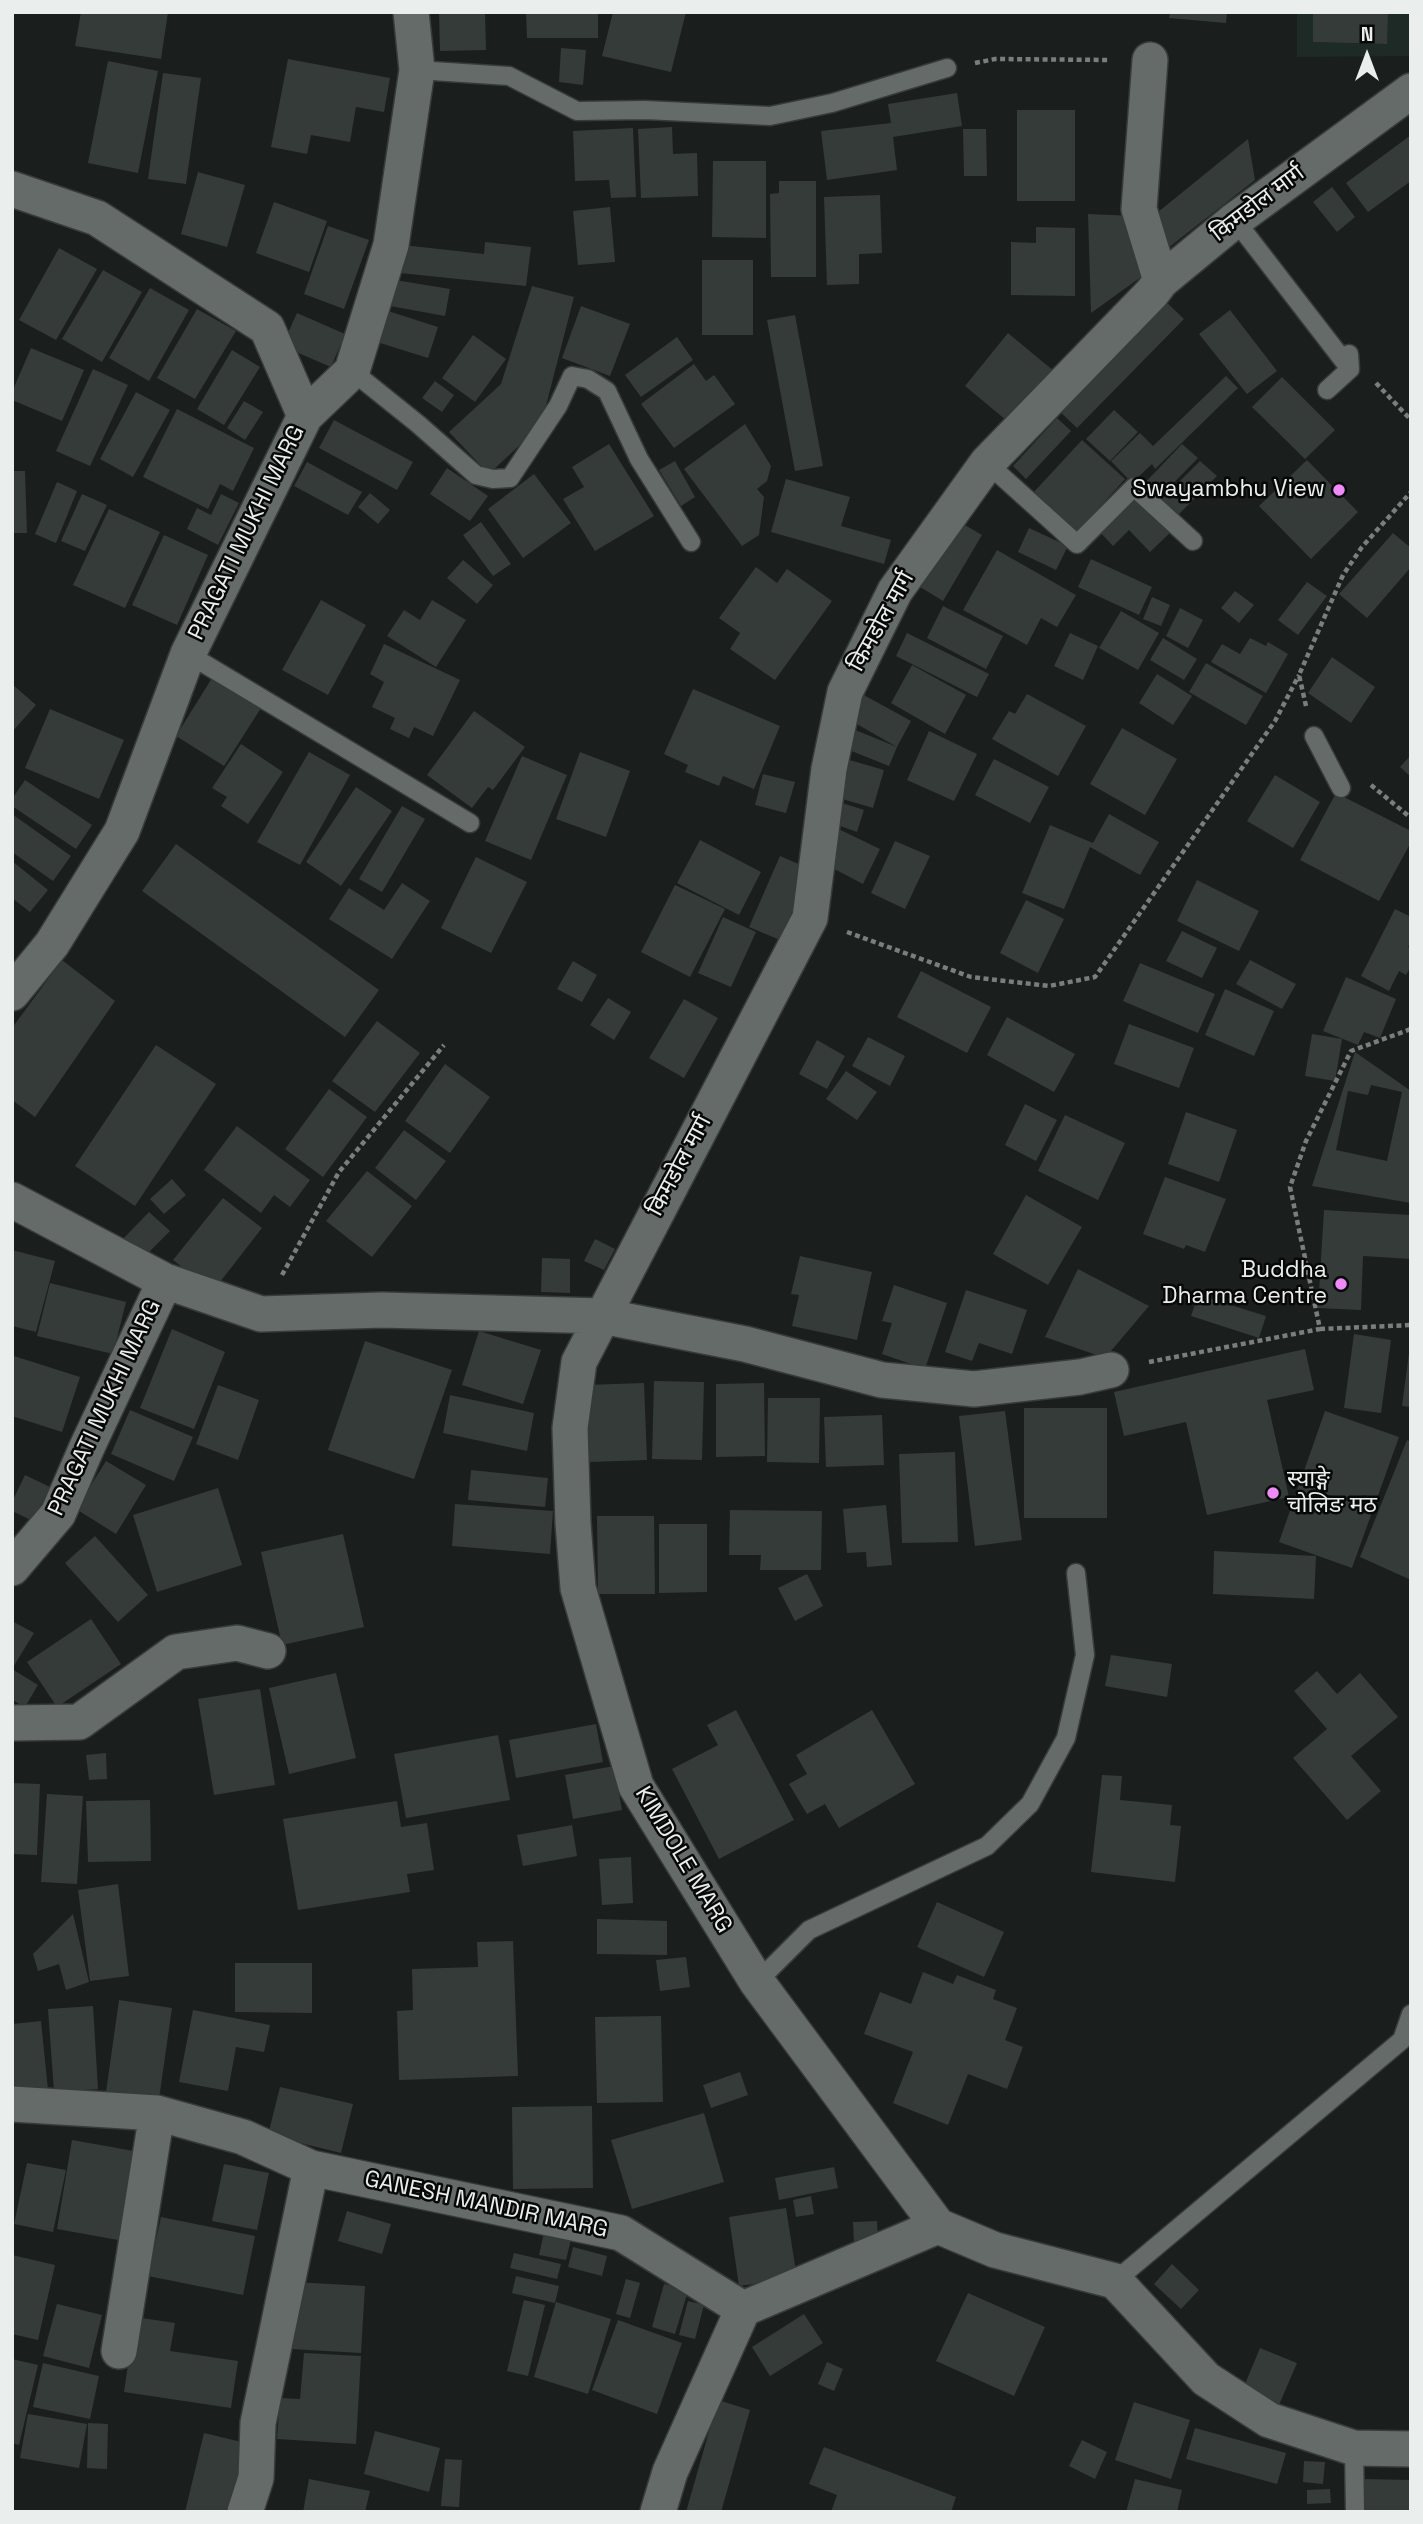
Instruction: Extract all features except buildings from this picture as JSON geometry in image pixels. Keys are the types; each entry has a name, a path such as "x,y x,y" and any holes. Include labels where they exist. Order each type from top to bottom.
{"street":[{"name":"PRAGATI MUKHI MARG","path":"12,993 52,944 122,831 188,654 305,416 352,370 391,245 417,69 411,12"},
{"path":"1150,60 1139,208 1161,281"},
{"name":"किमडोल मार्ग","path":"602,1315 810,918 829,769 845,692 895,591 987,463 1161,281 1235,220 1411,91"},
{"path":"12,189 97,218 267,328 305,416"},
{"name":"PRAGATI MUKHI MARG","path":"12,1200 164,1281 58,1514 12,1568"},
{"path":"164,1281 261,1314 382,1310 602,1315 745,1344 882,1380 974,1389 1080,1377 1111,1370"},
{"name":"KIMDOLE MARG","path":"602,1315 579,1362 570,1428 573,1523 578,1588 636,1786 757,1982 938,2226"},
{"path":"12,1723 79,1723 176,1652 237,1643 268,1651"},
{"name":"GANESH MANDIR MARG","path":"12,2104 158,2113 243,2137 311,2168 621,2233 743,2309"},
{"path":"119,2351 158,2113"},
{"path":"245,2512 256,2478 258,2423 311,2168"},
{"path":"658,2512 670,2472 743,2309 938,2226 995,2250 1115,2281 1206,2379 1269,2420 1354,2448 1411,2449"}],"lane":[{"path":"417,69 509,76 577,111 645,110 770,116 832,103 947,68"},
{"path":"1235,220 1350,362 1327,390"},
{"path":"352,370 476,475 493,479 510,478 558,406 572,376 588,379 607,391 639,459 691,542"},
{"path":"987,463 1077,544 1134,487 1193,541"},
{"path":"188,654 470,823"},
{"path":"1314,736 1341,788"},
{"path":"757,1982 809,1930 987,1846 1030,1804 1066,1738 1085,1655 1076,1573"},
{"path":"1115,2281 1402,2040 1411,2014"},
{"path":"1354,2448 1355,2512"}],"path":[{"path":"947,68 995,59 1150,60"},
{"path":"1350,362 1411,420"},
{"path":"810,918 971,977 1049,986 1095,977 1275,721 1299,675 1343,575 1362,547 1411,492"},
{"path":"1299,675 1314,736"},
{"path":"1362,777 1411,818"},
{"path":"1320,1329 1290,1186 1306,1141 1351,1051 1411,1029"},
{"path":"261,1314 340,1172 444,1045"},
{"path":"1111,1370 1320,1329 1411,1325"}],"shaded area":[{"path":"1297,12 1313,12 1313,42 1386,44 1388,12 1411,12 1411,56 1297,57"}],"place":[{"name":"Swayambhu View","path":"1339,490"},
{"name":"Buddha Dharma Centre","path":"1341,1284"},
{"name":"स्याङ्गे चोलिङ मठ","path":"1273,1493"}]}
